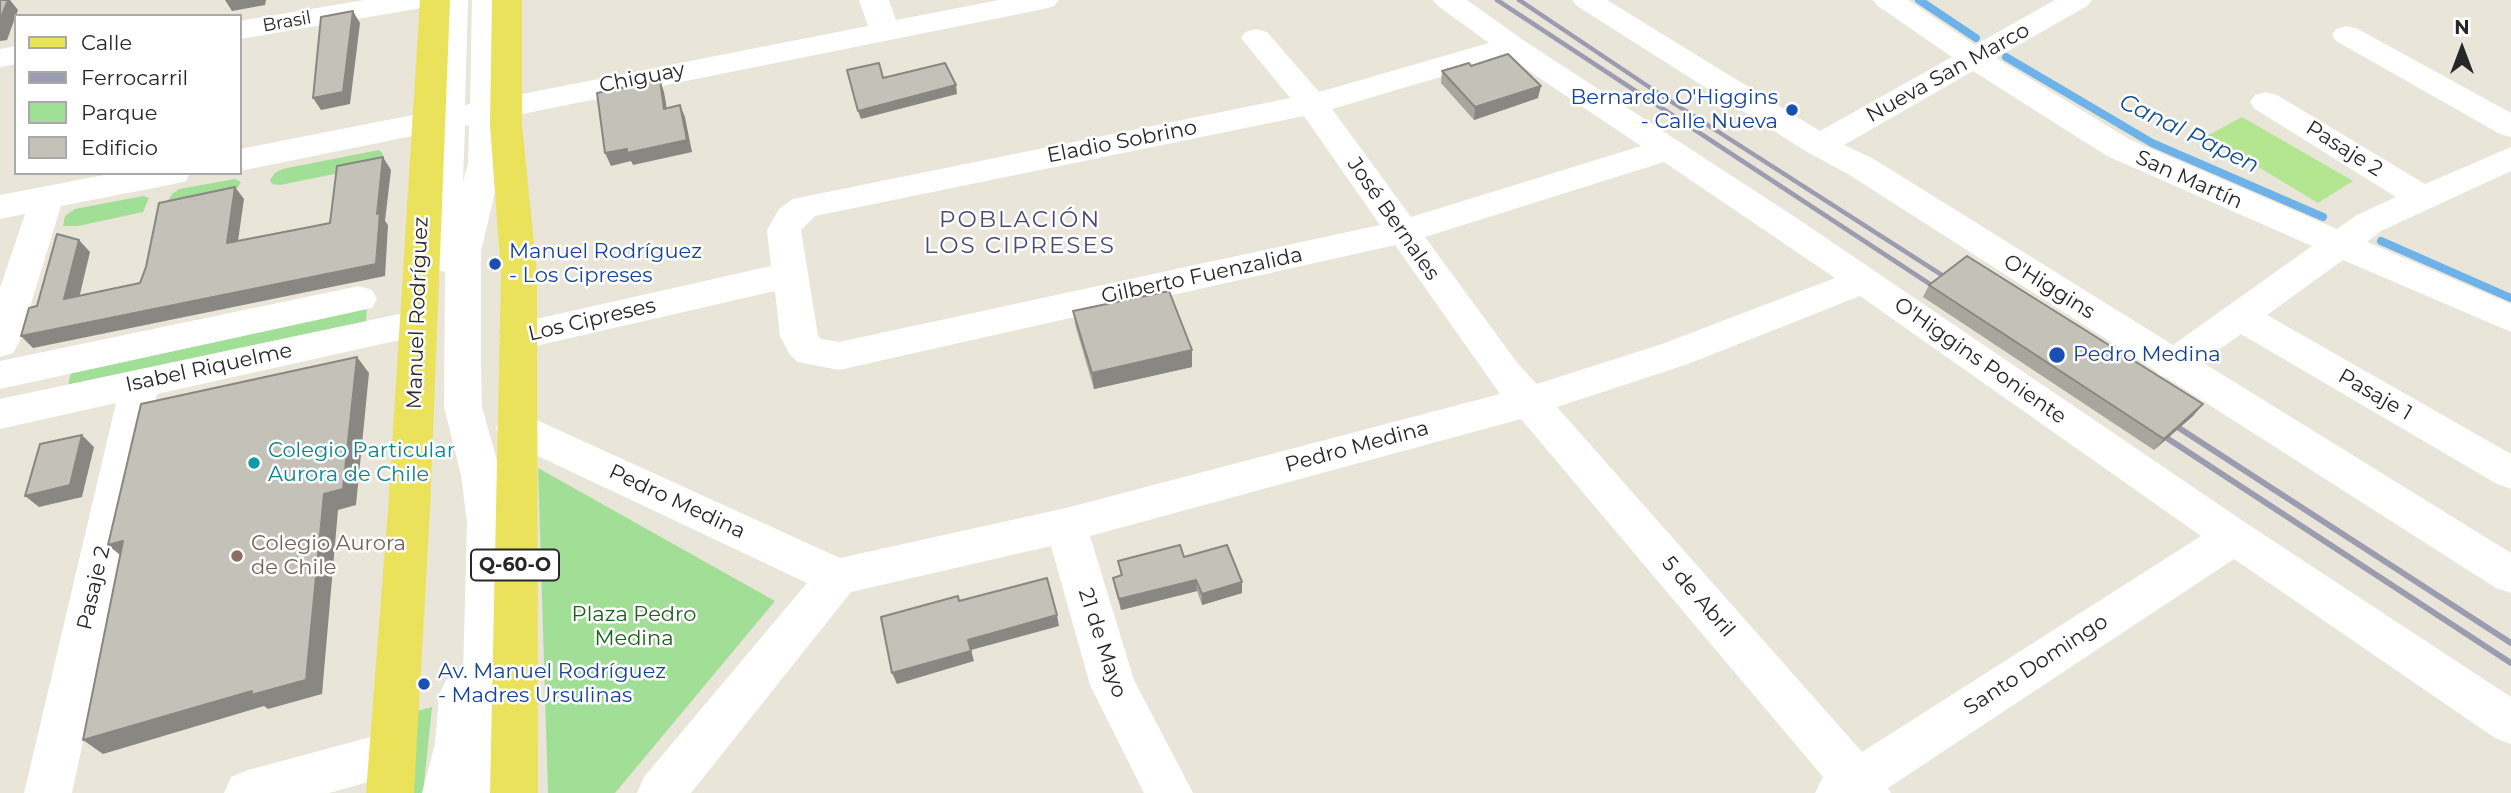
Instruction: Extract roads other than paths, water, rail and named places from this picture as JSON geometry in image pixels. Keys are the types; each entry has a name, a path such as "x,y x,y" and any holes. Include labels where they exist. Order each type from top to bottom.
{"main road":[{"name":"Manuel Rodríguez","path":"391,773 418,323 438,120 435,0"},
{"name":"Q-60-O","path":"507,0 495,108 519,274 514,793"}],"street":[{"name":"Brasil","path":"242,30 416,0"},
{"path":"446,793 458,744 461,716 467,553 463,498 450,450 443,407 438,120 453,0"},
{"path":"483,793 488,522 481,475 463,407 462,363 463,251 485,163 495,108 487,0"},
{"path":"874,0 884,30"},
{"name":"Chiguay","path":"242,160 1044,0"},
{"name":"O'Higgins Poniente","path":"1448,0 2511,723"},
{"name":"O'Higgins","path":"1587,0 1819,145 1860,166 2172,365 2511,575"},
{"name":"San Martín","path":"1888,0 1974,58 2119,148 2511,319"},
{"name":"Nueva San Marco","path":"1819,145 2077,0"},
{"path":"2347,35 2511,127"},
{"name":"José Bernales","path":"1256,38 1312,104 1401,232 1528,402"},
{"name":"Eladio Sobrino","path":"789,275 784,236 786,223 797,211 814,204 1312,104 1512,46"},
{"name":"Pasaje 2","path":"2266,102 2421,197"},
{"name":"Gilberto Fuenzalida","path":"789,275 803,345 819,355 839,356 1401,232 1669,149"},
{"path":"2172,365 2380,216 2511,158"},
{"path":"0,207 47,198 88,182 155,175"},
{"path":"0,343 47,198"},
{"name":"Los Cipreses","path":"518,336 789,275"},
{"name":"Pedro Medina","path":"516,428 838,577 1066,525 1528,402 1675,354 1864,281"},
{"path":"0,375 359,299"},
{"name":"Pasaje 1","path":"2240,317 2511,474"},
{"name":"Isabel Riquelme","path":"0,414 418,323"},
{"name":"Pasaje 2","path":"48,793 140,383"},
{"name":"5 de Abril","path":"1528,402 1854,789"},
{"name":"21 de Mayo","path":"1066,525 1113,685 1169,793"},
{"name":"Santo Domingo","path":"1854,789 2234,537"},
{"path":"661,793 838,577"},
{"path":"247,793 391,773"}],"waterway":[{"name":"Canal Papen","path":"1919,0 1976,38"},
{"name":"Canal Papen","path":"2006,57 2152,143 2323,217"},
{"name":"Canal Papen","path":"2381,241 2511,298"}],"railway":[{"path":"1497,0 1945,294"},
{"path":"1519,0 1664,97 1959,286"},
{"path":"2162,417 2511,643"},
{"path":"2150,427 2511,663"}],"place":[{"name":"Bernardo O'Higgins - Calle Nueva","path":"1792,110"},
{"name":"Manuel Rodríguez - Los Cipreses","path":"495,264"},
{"name":"Pedro Medina","path":"2057,355"},
{"name":"Colegio Particular Aurora de Chile","path":"254,463"},
{"name":"Colegio Aurora de Chile","path":"237,556"},
{"name":"Av. Manuel Rodríguez - Madres Ursulinas","path":"424,684"}],"district":[{"name":"POBLACIÓN LOS CIPRESES","path":"1020,233"}],"park label":[{"name":"Plaza Pedro Medina","path":"634,627"}]}
